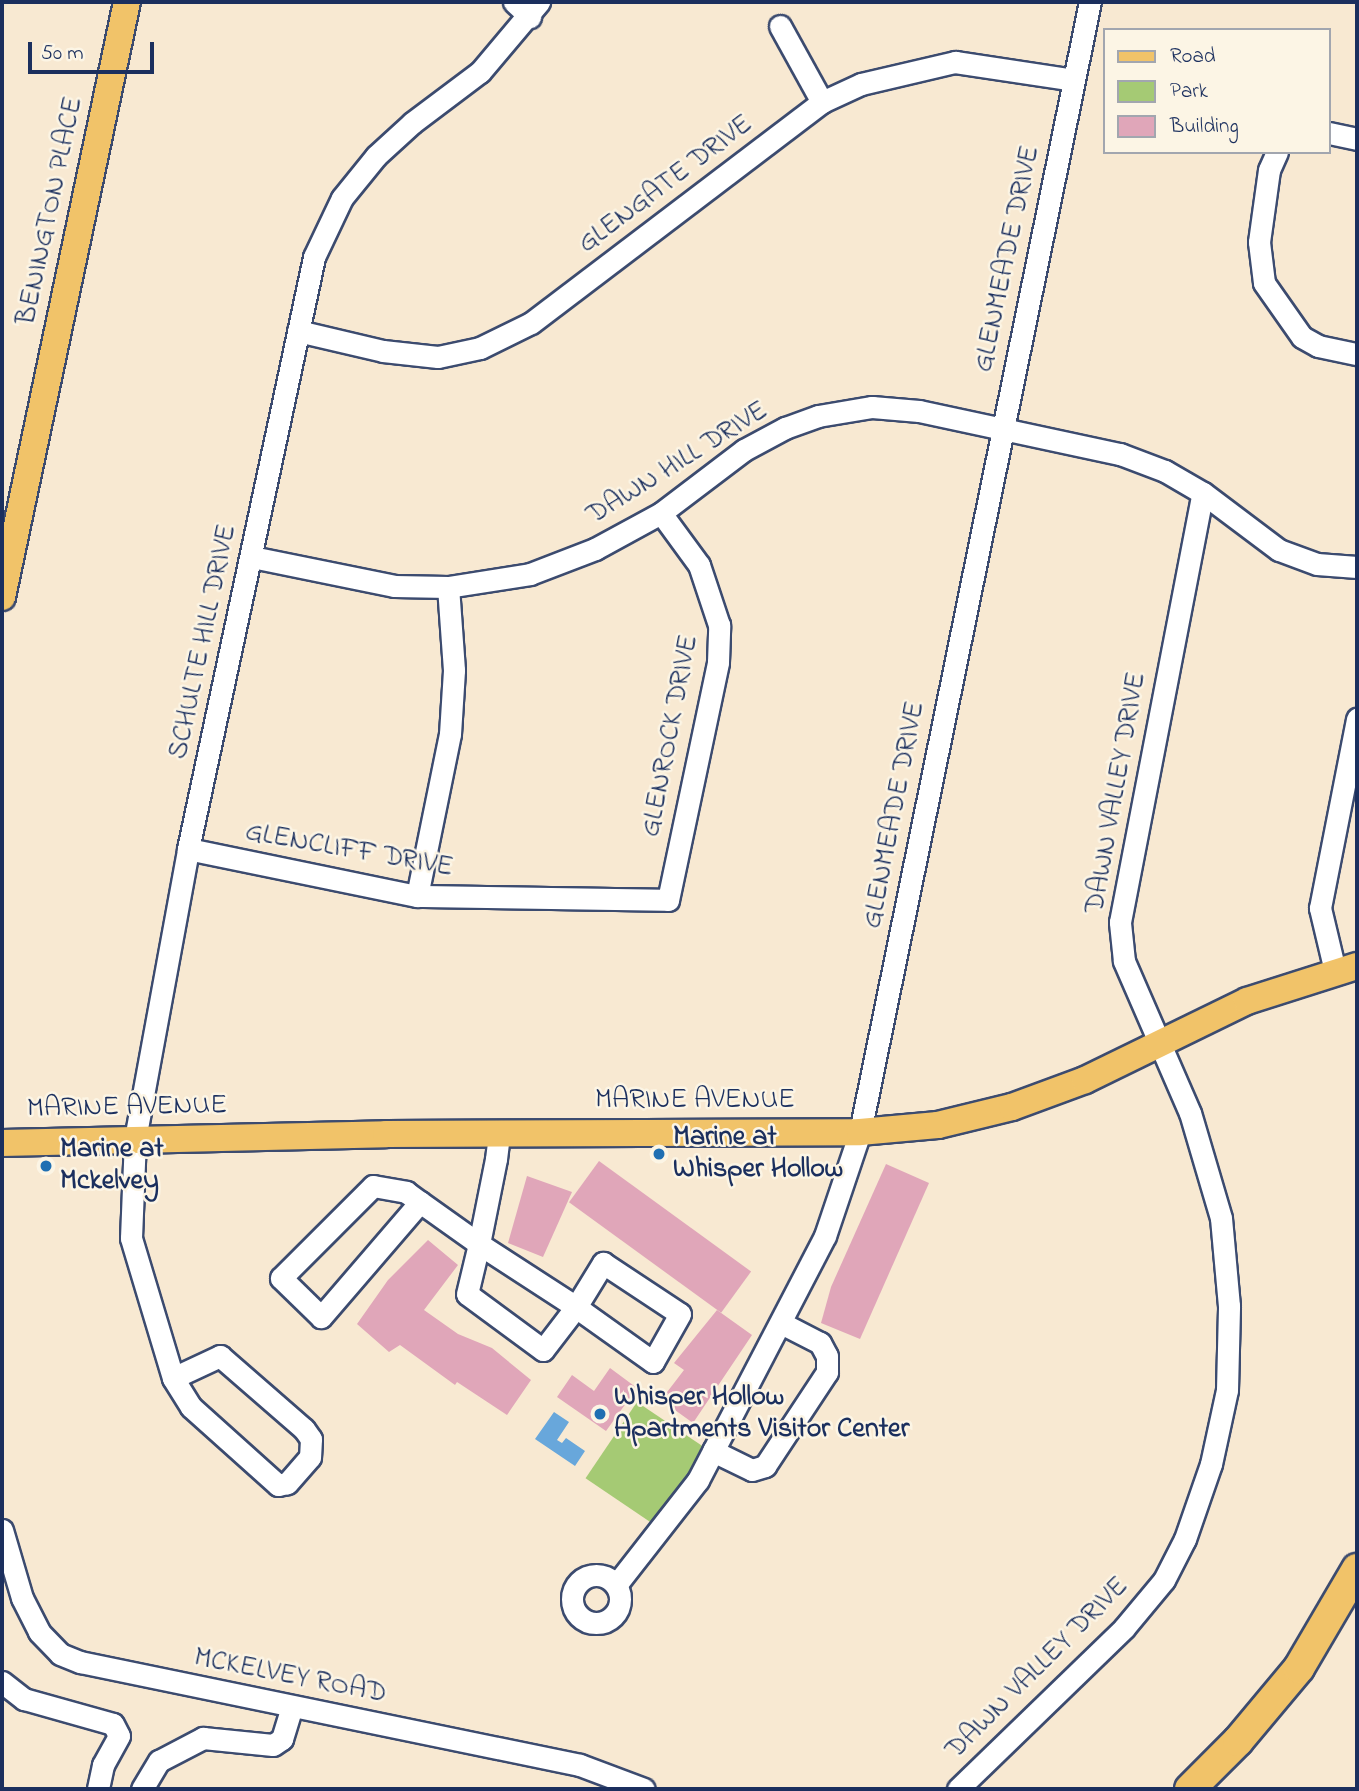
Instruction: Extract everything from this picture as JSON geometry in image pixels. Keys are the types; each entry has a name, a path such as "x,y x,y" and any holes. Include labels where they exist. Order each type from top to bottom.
{"highway":[{"path":"1190,1789 1238,1741 1299,1668 1357,1569"}],"main road":[{"name":"BENINGTON PLACE","path":"2,597 127,2"},
{"name":"MARINE AVENUE","path":"6,1141 499,1133 860,1132 938,1125 1012,1107 1085,1080 1156,1041 1247,1001 1346,969"}],"street":[{"path":"514,2 535,9"},
{"name":"GLENMEADE DRIVE","path":"616,1585 698,1480 825,1236 860,1132 1090,2"},
{"name":"SCHULTE HILL DRIVE","path":"173,1378 220,1356 304,1429 312,1439 310,1457 287,1483 278,1485 191,1407 173,1378 131,1238 135,1139 188,849 314,257 342,198 376,156 411,123 480,72 535,9"},
{"path":"780,26 822,102"},
{"name":"GLENGATE DRIVE","path":"298,331 383,351 438,357 508,338 822,102 901,71 955,62 1074,80"},
{"path":"1331,133 1357,139"},
{"path":"1276,154 1269,170 1259,242 1264,283 1302,337 1318,346 1357,354"},
{"name":"DAWN HILL DRIVE","path":"252,557 394,586 448,587 530,574 595,549 661,513 744,450 818,416 872,407 919,411 1120,454 1165,471 1203,494 1279,550 1317,565 1357,567"},
{"name":"DAWN VALLEY DRIVE","path":"958,1789 1124,1628 1164,1580 1185,1539 1211,1464 1227,1390 1229,1306 1222,1218 1190,1113 1156,1041 1124,961 1121,922 1203,494"},
{"name":"GLENROCK DRIVE","path":"661,513 699,565 719,625 718,662 668,900"},
{"path":"417,896 450,734 454,670 448,587"},
{"path":"1346,969 1320,908 1357,719"},
{"name":"GLENCLIFF DRIVE","path":"188,849 417,896 668,900"},
{"path":"420,1202 321,1317 281,1278 373,1186 407,1192 479,1244 576,1307 653,1362 680,1314 603,1263 576,1307 544,1350 467,1294 479,1244 499,1133"},
{"path":"713,1451 752,1470 765,1466 827,1372 827,1356 820,1343 782,1323"},
{"name":"MCKELVEY ROAD","path":"2,1530 12,1600 60,1654 292,1706 580,1765 644,1789"},
{"path":"2,1682 24,1699 94,1715 113,1724 119,1736 103,1765 98,1789"},
{"path":"142,1789 159,1762 203,1738 273,1745 282,1739 292,1706"}],"green space":[{"path":"637,1402 705,1448 654,1524 586,1478"}],"water":[{"path":"554,1412 569,1422 557,1440 562,1443 566,1438 585,1451 575,1466 535,1439"}],"building":[{"path":"599,1161 751,1272 721,1313 569,1202"},
{"path":"886,1164 929,1183 860,1339 821,1323 831,1287"},
{"path":"527,1176 572,1192 543,1257 508,1243"},
{"path":"428,1240 458,1265 424,1310 458,1334 492,1348 531,1380 507,1415 457,1382 455,1385 400,1345 389,1352 357,1324 388,1280"},
{"path":"717,1310 752,1335 693,1423 661,1400 684,1370 674,1363"},
{"name":"Whisper Hollow Apartments Visitor Center","path":"610,1368 637,1388 606,1431 557,1397 572,1375 594,1391"}],"place":[{"name":"Marine at Whisper Hollow","path":"659,1154"},
{"name":"Marine at Mckelvey","path":"46,1166"},
{"name":"Whisper Hollow Apartments Visitor Center","path":"600,1414"}]}
